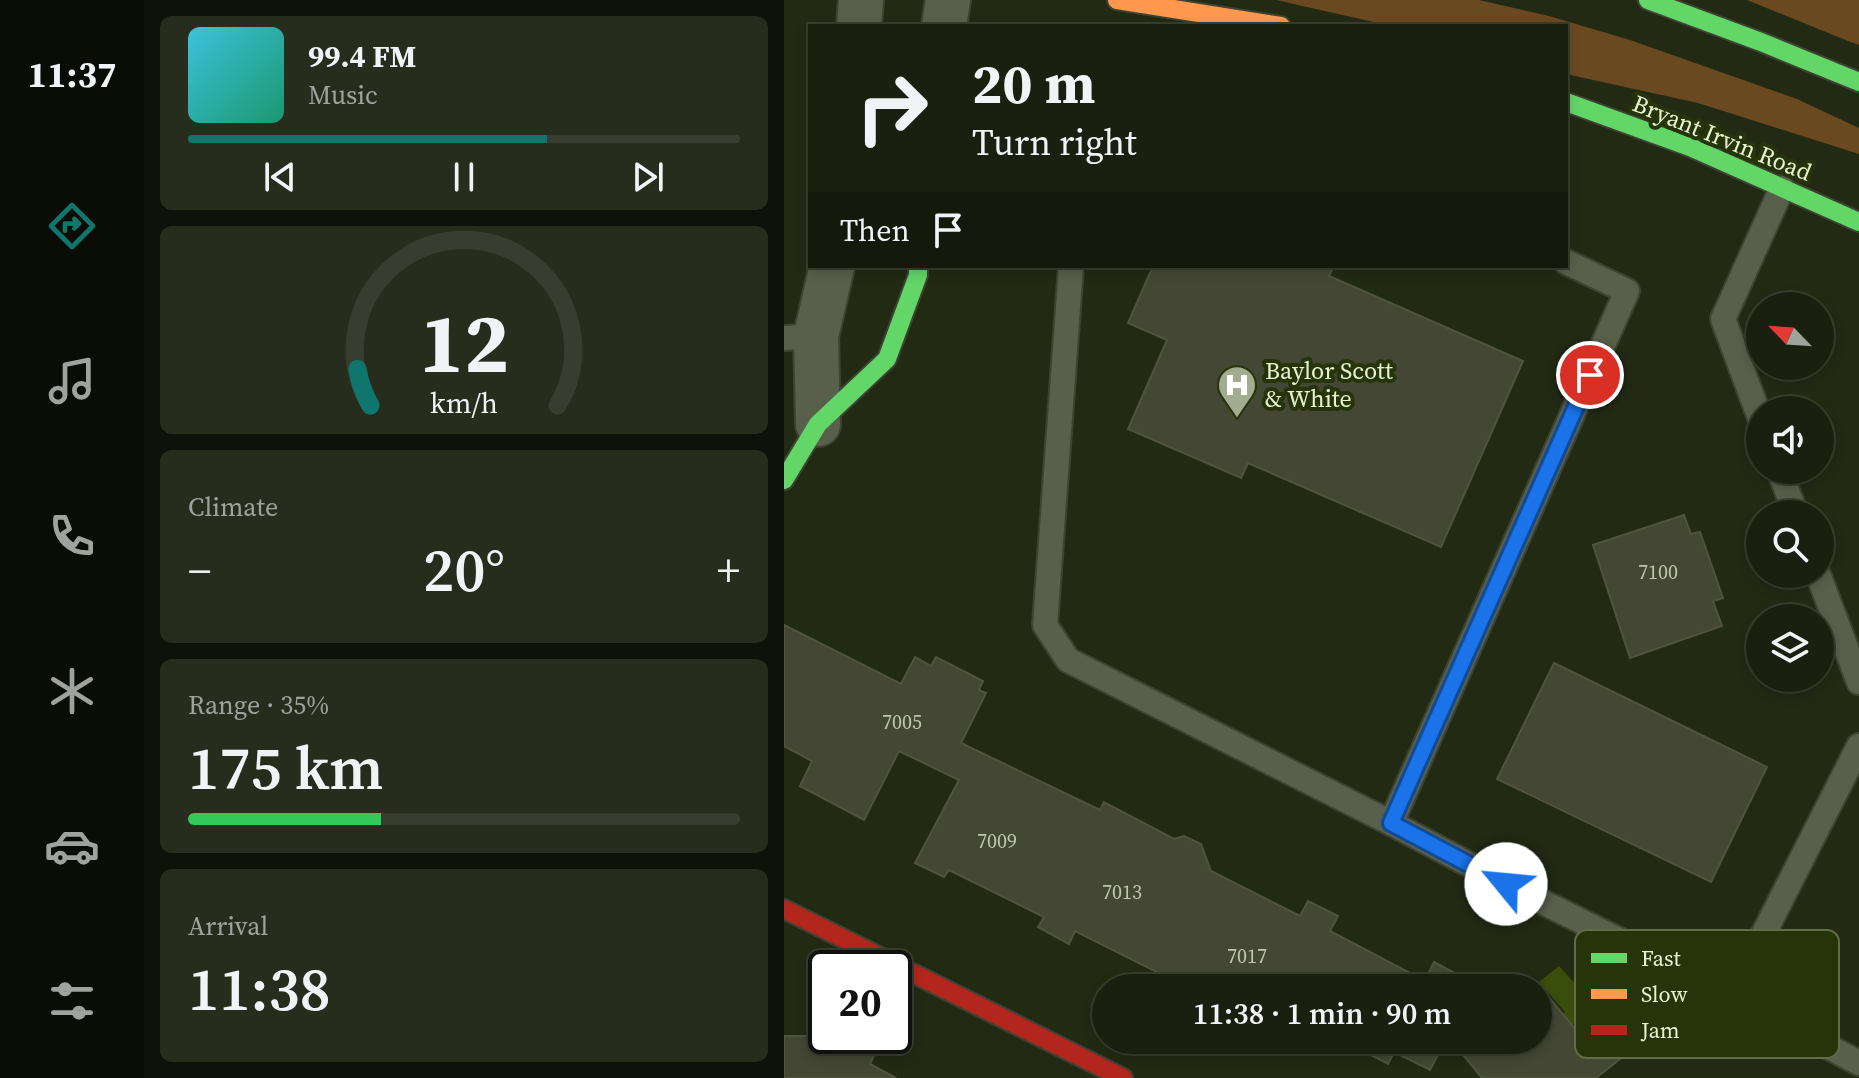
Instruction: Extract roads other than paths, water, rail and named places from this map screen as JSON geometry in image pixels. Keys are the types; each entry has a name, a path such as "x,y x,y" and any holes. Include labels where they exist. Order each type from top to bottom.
{"main road":[{"path":"1117,0 1268,24"},
{"path":"1648,0 1859,82"},
{"name":"Bryant Irvin Road","path":"1568,103 1690,147 1859,222"},
{"path":"784,480 818,424 887,359 918,268"},
{"path":"784,909 1123,1078"}],"street":[{"path":"859,24 861,0"},
{"path":"944,24 948,0"},
{"path":"818,424 800,337 831,268"}],"lane":[{"path":"1752,396 1723,319 1782,188"},
{"path":"1391,823 1627,291 1568,263"},
{"path":"1071,268 1045,625 1068,660 1599,930"},
{"path":"1823,588 1859,682"},
{"path":"1766,930 1859,746"},
{"path":"1839,1052 1859,1063"}],"place":[{"name":"Baylor Scott & White","path":"1237,419"}]}
